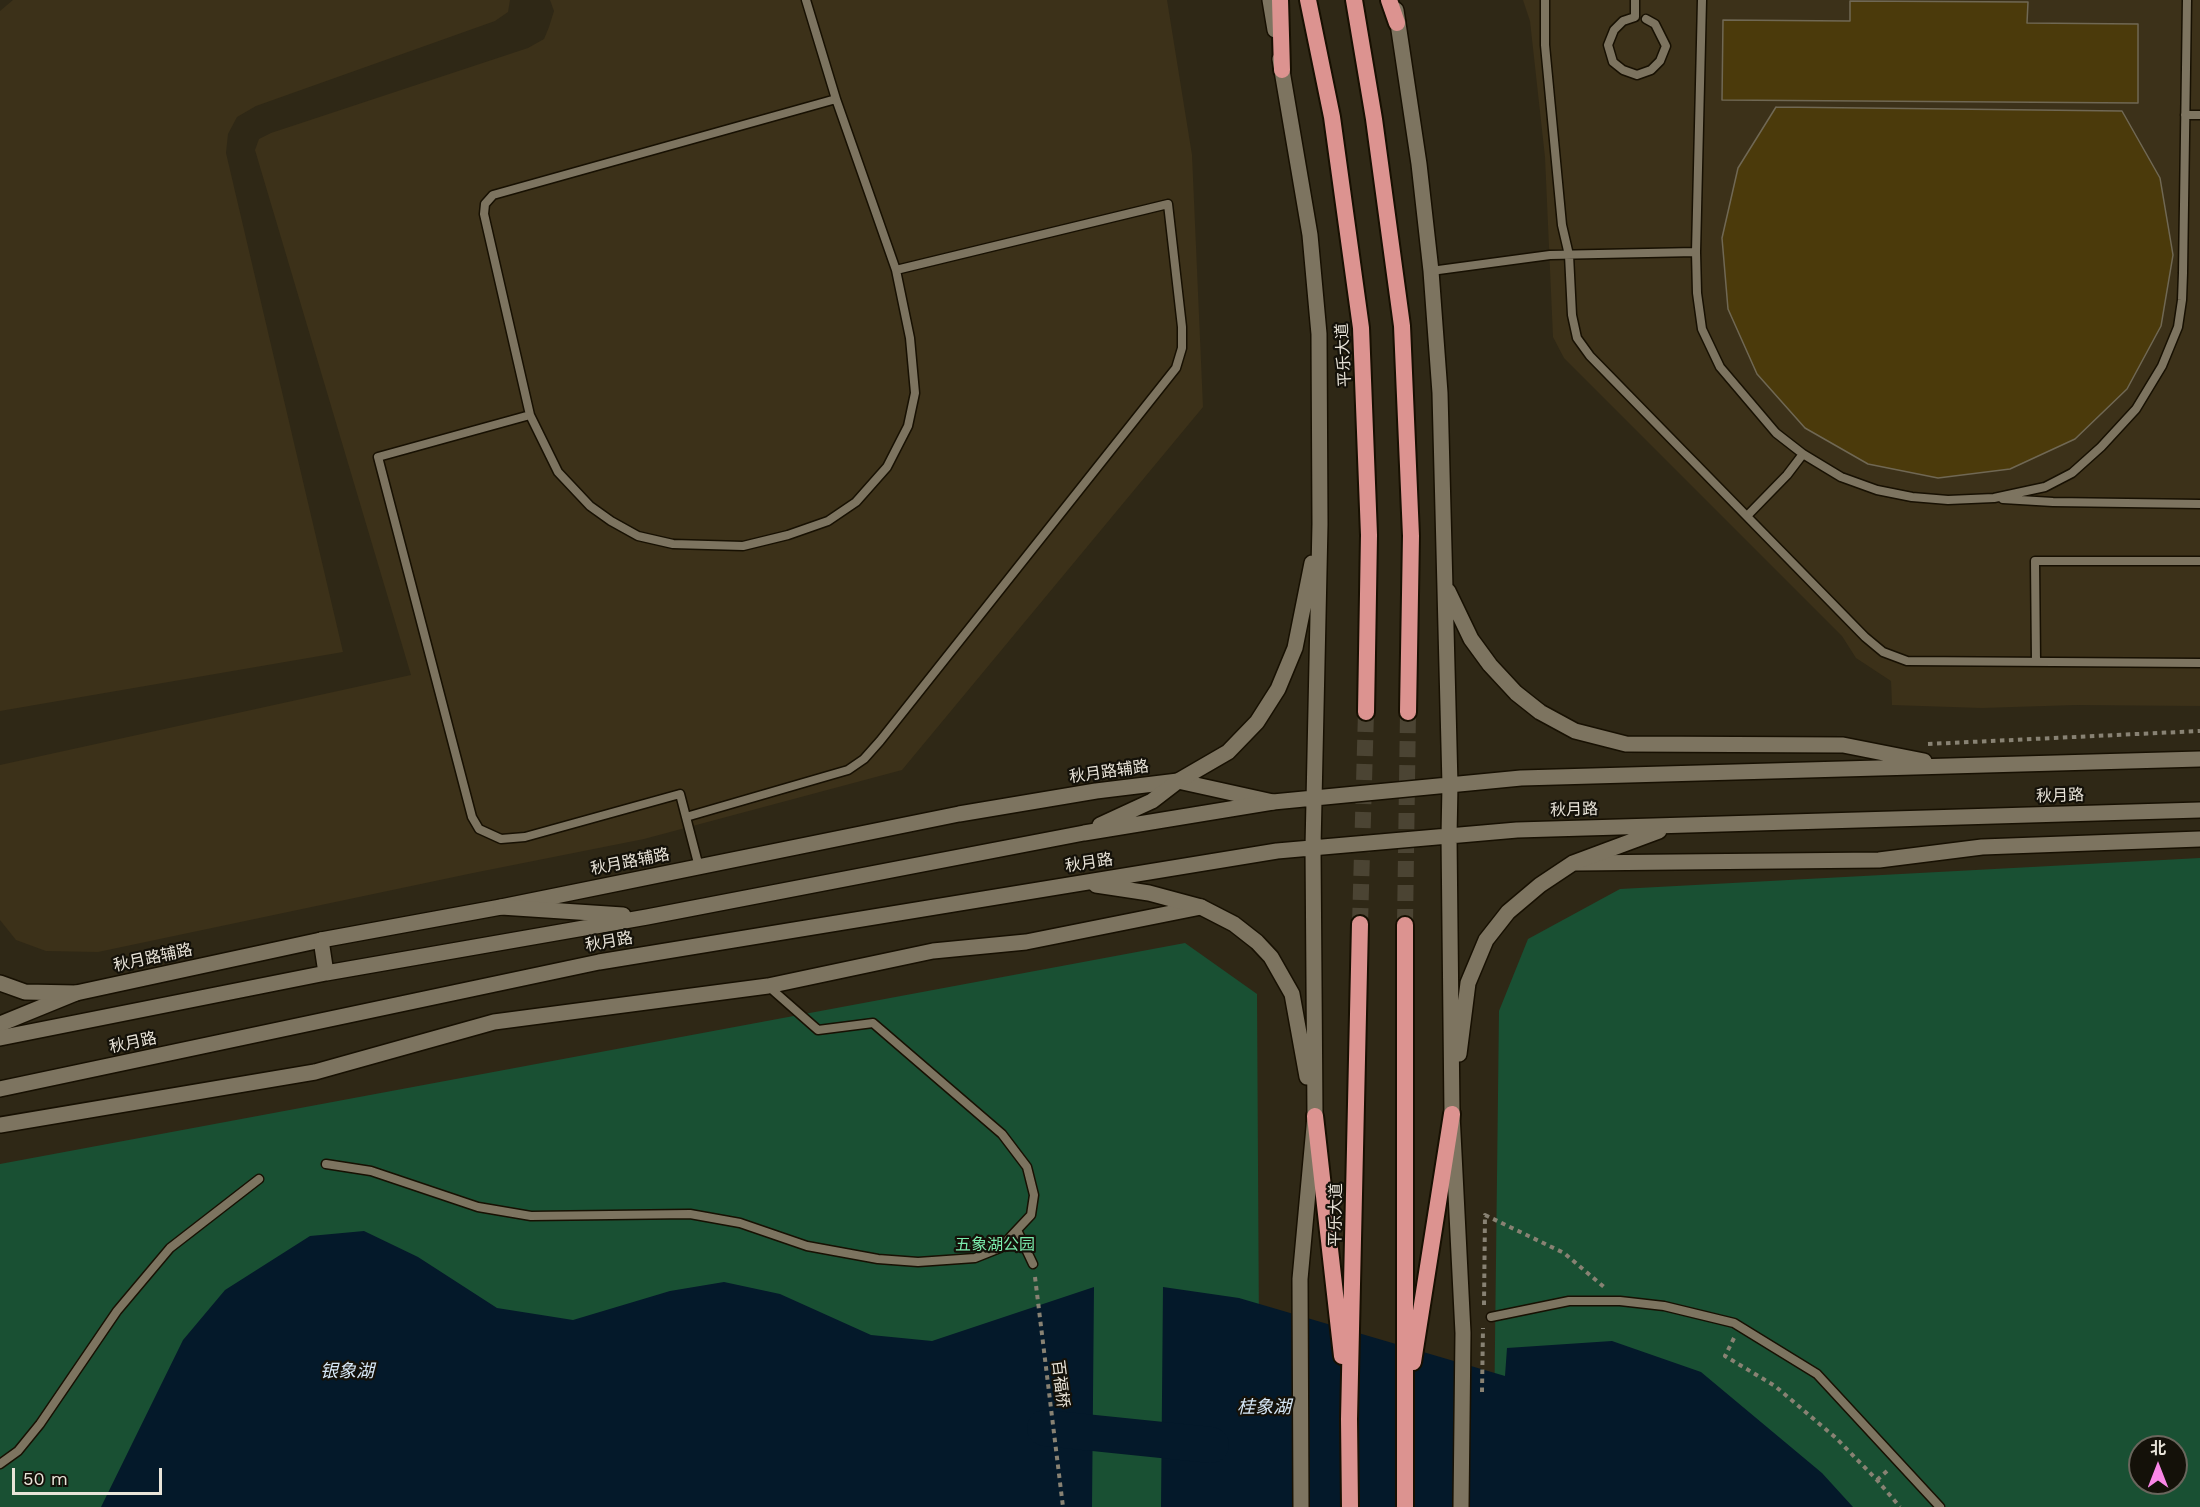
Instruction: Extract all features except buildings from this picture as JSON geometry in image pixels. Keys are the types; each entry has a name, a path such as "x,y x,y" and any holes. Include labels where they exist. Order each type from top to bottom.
{"highway":[{"path":"1280,0 1282,70"},
{"name":"平乐大道","path":"1308,0 1332,117 1361,328 1369,535 1366,712"},
{"path":"1354,0 1374,118 1402,326 1411,536 1408,712"},
{"path":"1389,0 1397,24"},
{"name":"平乐大道","path":"1350,1507 1349,1420 1360,924"},
{"path":"1405,1507 1406,925"},
{"path":"1405,1415 1452,1114"},
{"path":"1315,1116 1349,1420"}],"main road":[{"path":"1270,0 1310,235 1319,334 1320,524 1313,847 1315,1116 1300,1279 1301,1507"},
{"path":"1395,0 1419,164 1431,271 1440,393 1450,785 1452,1114 1463,1333 1461,1507"},
{"path":"1084,833 1152,801 1178,781 1228,752 1257,722 1278,689 1295,648 1320,524"},
{"path":"1445,584 1471,639 1490,665 1516,693 1540,712 1575,731 1626,744 1843,745 1950,766"},
{"name":"秋月路","path":"0,1038 326,973 647,917 1084,833 1273,802 1521,778 2200,759"},
{"name":"秋月路辅路","path":"0,1024 76,993 321,940 501,907 959,814 1096,791 1178,781 1273,802"},
{"name":"秋月路","path":"0,1089 598,962 1277,850 1517,830 2200,810"},
{"path":"1452,1114 1468,983 1486,940 1508,912 1540,885 1573,863 1675,825"},
{"path":"1573,863 1879,860 1983,847 2200,839"},
{"path":"1081,883 1149,893 1201,907 1234,924 1257,942 1271,957 1293,994 1315,1116"},
{"path":"501,907 647,917"},
{"path":"0,1125 315,1072 494,1022 768,986 933,951 1026,942 1201,907"},
{"path":"321,940 326,973"},
{"path":"0,983 25,992 76,993"}],"lane":[{"path":"806,0 837,99 896,270 910,338 915,393 908,426 887,467 856,502 828,521 788,535 742,546 673,544 638,536 590,506 558,472 530,414 484,214 485,204 493,195 837,99"},
{"path":"1545,0 1545,45 1562,225 1569,255 1572,315 1577,338 1590,356 1747,516 1883,652 1907,661 2200,663"},
{"path":"1635,0 1635,16 1623,21 1614,30 1608,45 1613,62 1623,70 1637,75 1651,70 1660,61 1666,46 1655,24 1646,19"},
{"path":"1702,0 1696,252 1697,293 1702,329 1720,367 1776,433 1803,454 1841,477 1877,490 1912,497 1948,500 1994,498 2053,502 2200,504"},
{"path":"1994,498 2045,487 2072,473 2101,447 2136,409 2162,366 2178,327 2182,300 2187,0"},
{"path":"2186,115 2200,115"},
{"path":"686,817 848,770 864,759 888,732 1176,369 1182,348 1182,327 1168,204 896,270"},
{"path":"1431,271 1550,255 1696,252"},
{"path":"530,414 378,457 472,817 479,829 501,839 525,837 680,794 699,867"},
{"path":"1747,516 1787,475 1803,454"},
{"path":"2036,662 2035,561 2200,561"},
{"path":"326,1164 371,1171 478,1207 531,1216 690,1214 740,1223 807,1246 878,1259 918,1262 975,1258 1000,1248 1031,1215 1034,1194 1027,1167 1002,1134 873,1023 818,1030 768,986"},
{"path":"0,1464 18,1451 40,1424 117,1311 170,1248 259,1179"},
{"path":"1017,1230 1033,1264"},
{"path":"1487,1319 1569,1301 1620,1301 1664,1306 1734,1323 1817,1374 1940,1507"}],"path":[{"path":"1923,744 2200,731"},
{"path":"1484,1309 1485,1215 1564,1253 1620,1301"},
{"name":"百福桥","path":"1033,1264 1064,1507"},
{"path":"1482,1402 1487,1319"},
{"path":"1740,1327 1725,1356 1775,1386 1836,1438 1900,1507"}],"shaded area":[{"path":"13,0 510,0 508,12 495,21 256,106 237,117 228,134 226,153 343,652 0,711 0,11"},
{"path":"550,0 1167,0 1192,155 1203,407 902,770 644,839 98,952 46,951 16,940 0,920 0,765 411,675 255,150 259,139 271,133 528,48 544,39 554,11"},
{"path":"1523,0 2200,0 2200,706 2076,705 1982,708 1892,705 1891,681 1856,658 1842,636 1564,358 1553,337 1545,157 1530,21"}],"green space":[{"path":"2200,858 2200,1507 1493,1507 1499,1011 1528,939 1620,889"},
{"name":"五象湖公园","path":"1185,943 1257,994 1260,1507 0,1507 0,1164"}],"water":[{"name":"银象湖","path":"364,1231 418,1257 497,1308 573,1320 670,1291 724,1282 780,1294 871,1335 932,1341 1094,1287 1092,1507 101,1507 183,1340 225,1290 310,1236"},
{"name":"桂象湖","path":"1163,1287 1239,1298 1505,1376 1507,1348 1612,1341 1701,1372 1822,1473 1853,1507 1161,1507"}],"waterway":[{"path":"1045,1428 1211,1445"}],"tunnel":[{"path":"1360,924 1366,712"},
{"path":"1405,925 1408,712"}]}
